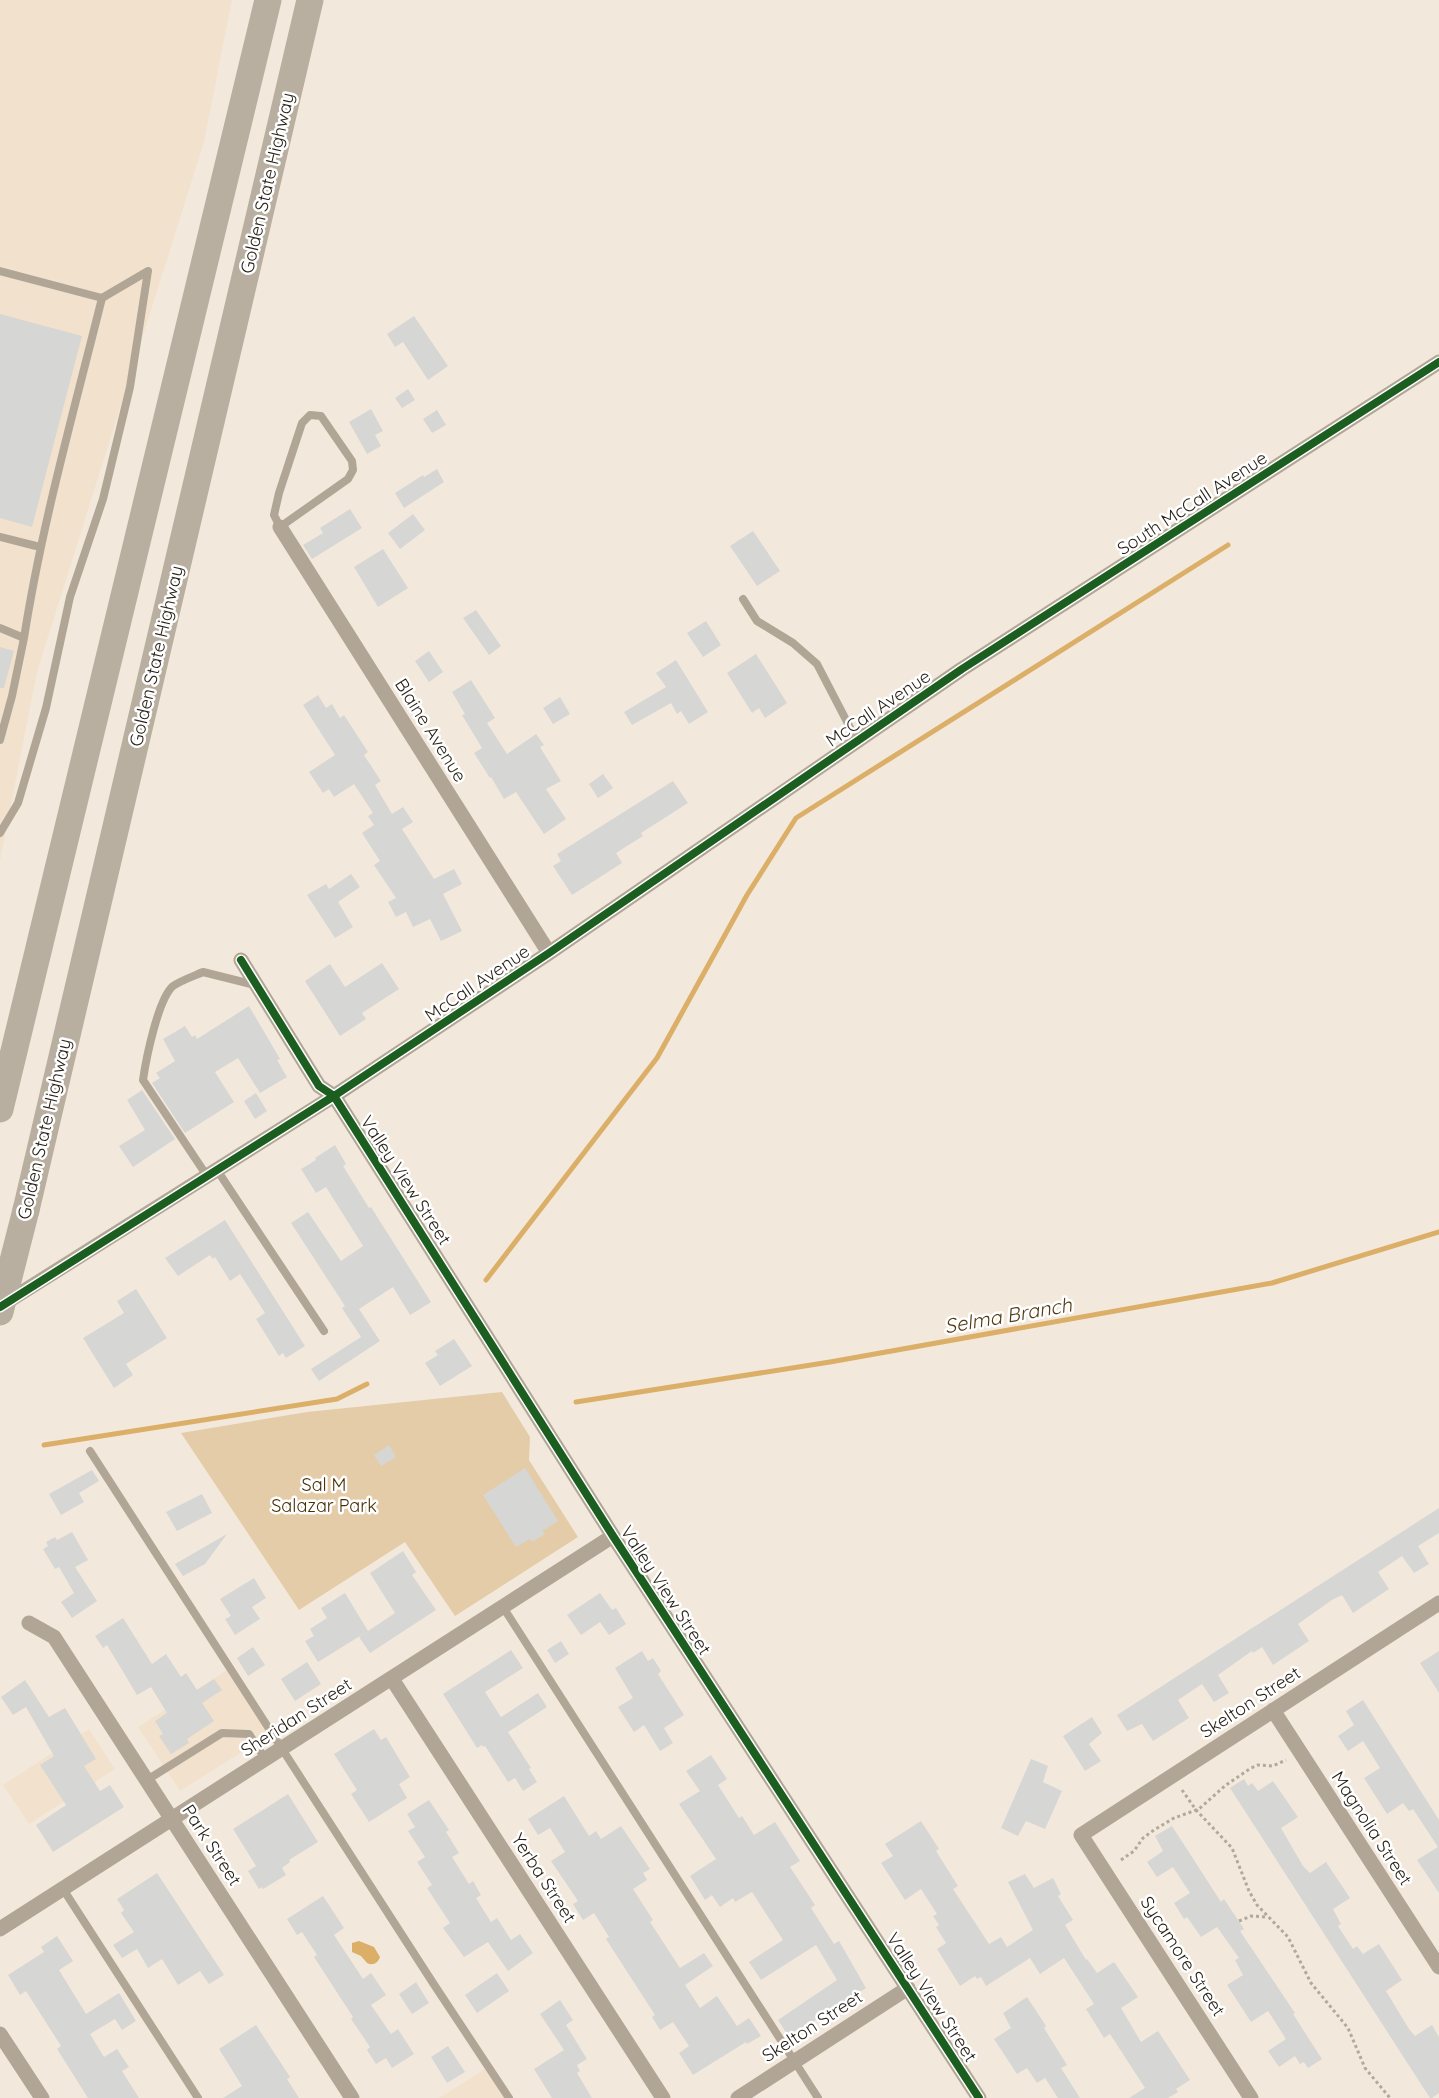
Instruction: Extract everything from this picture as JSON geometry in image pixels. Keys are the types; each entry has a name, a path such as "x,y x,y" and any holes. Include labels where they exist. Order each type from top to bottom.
{"highway":[{"path":"0,1109 268,0"},
{"name":"Golden State Highway","path":"0,1312 26,1210 310,0"}],"street":[{"name":"South McCall Avenue","path":"962,669 1439,362"},
{"name":"Blaine Avenue","path":"280,527 549,953"},
{"name":"McCall Avenue","path":"0,1307 334,1095 549,953 962,669"},
{"name":"Valley View Street","path":"241,960 319,1086 334,1095 613,1536 979,2098"},
{"name":"Sheridan Street","path":"0,1929 613,1536"},
{"name":"Skelton Street","path":"1082,1835 1439,1603"},
{"name":"Park Street","path":"29,1623 54,1637 352,2098"},
{"name":"Yerba Street","path":"392,1679 663,2098"},
{"name":"Magnolia Street","path":"1273,1710 1439,1967"},
{"name":"Sycamore Street","path":"1082,1835 1251,2098"},
{"name":"Skelton Street","path":"738,2098 908,1988"},
{"path":"0,2034 42,2098"}],"lane":[{"path":"0,271 102,298 148,271 130,387 103,499 70,597 46,708 18,803 0,833"},
{"path":"0,740 12,696 40,547 102,298"},
{"path":"310,416 321,416 352,461 353,470 348,479 280,527 274,515 302,423 310,416"},
{"path":"0,537 40,547"},
{"path":"743,598 757,621 793,643 817,664 857,741"},
{"path":"0,628 24,638"},
{"path":"256,985 203,972 172,987 158,1015 143,1080 324,1331"},
{"path":"90,1451 509,2098"},
{"path":"503,1607 818,2098"},
{"path":"147,1780 222,1732 249,1734 266,1760"},
{"path":"63,1888 198,2098"}],"path":[{"path":"1121,1860 1134,1851 1145,1836 1159,1826 1205,1805 1226,1785 1251,1768 1258,1765 1273,1766 1286,1760"},
{"path":"1182,1790 1196,1810 1232,1848 1249,1891 1267,1917 1288,1937 1307,1976 1347,2028 1365,2068 1390,2098"},
{"path":"1239,1921 1251,1916 1267,1917"}],"shaded area":[{"path":"0,0 232,0 204,142 37,672 0,861"},
{"path":"230,1668 272,1733 180,1791 138,1727"},
{"path":"89,1729 115,1769 29,1824 3,1785"},
{"path":"359,1941 374,1947 380,1957 377,1962 367,1963 361,1956 352,1952 352,1943"},
{"path":"488,2067 509,2098 439,2098"}],"green space":[{"name":"Sal M Salazar Park","path":"502,1392 530,1437 529,1460 578,1537 455,1616 405,1542 299,1610 181,1433 307,1412"}],"building":[{"path":"0,314 82,336 32,527 0,518"},
{"path":"414,316 448,366 428,380 403,342 395,347 387,334"},
{"path":"408,389 415,400 402,408 395,398"},
{"path":"371,409 383,431 375,435 381,446 367,454 349,422"},
{"path":"437,410 446,425 432,433 423,419"},
{"path":"437,469 444,482 404,508 395,493"},
{"path":"350,509 362,528 312,559 303,545 323,533 320,528"},
{"path":"413,514 425,530 400,549 388,533"},
{"path":"753,531 780,571 757,586 730,546"},
{"path":"383,549 408,588 378,607 354,567"},
{"path":"476,610 501,646 489,655 463,618"},
{"path":"706,621 721,645 703,657 687,633"},
{"path":"0,647 14,651 4,688 0,688"},
{"path":"429,651 443,672 429,682 415,661"},
{"path":"756,654 787,703 765,718 759,708 752,713 727,673"},
{"path":"676,660 708,712 689,724 681,711 677,714 671,703 632,725 624,712 666,687 656,673"},
{"path":"471,680 495,718 487,723 507,754 536,734 544,745 540,747 561,781 546,789 566,819 544,834 516,792 504,799 474,753 482,748 462,715 465,714 452,692"},
{"path":"318,695 326,708 332,704 340,718 344,715 368,752 364,755 381,781 375,785 392,814 403,807 413,822 402,829 434,879 454,869 462,884 443,894 462,931 441,941 430,919 413,927 406,912 396,917 388,902 396,898 374,865 380,861 362,833 374,825 368,816 373,813 354,784 334,797 329,789 323,793 309,772 335,755 303,705"},
{"path":"560,697 570,714 553,724 543,708"},
{"path":"603,774 613,788 598,798 589,784"},
{"path":"673,781 688,803 641,833 643,836 616,853 622,863 572,895 553,866 561,861 557,854"},
{"path":"351,874 360,887 338,902 353,927 335,938 307,895 326,884 329,889"},
{"path":"382,963 399,989 362,1013 366,1019 340,1036 305,981 330,964 345,987"},
{"path":"249,1006 280,1059 277,1060 287,1077 260,1093 238,1058 215,1072 234,1102 185,1133 152,1083 160,1078 156,1073 175,1061 163,1039 185,1026 192,1037 195,1035 197,1039"},
{"path":"142,1090 175,1139 133,1167 119,1146 145,1130 127,1100"},
{"path":"256,1093 267,1111 255,1119 244,1101"},
{"path":"335,1145 346,1164 343,1166 431,1302 410,1315 393,1287 359,1309 380,1341 319,1381 311,1369 361,1337 342,1308 345,1306 291,1223 308,1212 341,1261 363,1246 326,1187 316,1193 301,1169"},
{"path":"225,1220 305,1346 286,1358 283,1353 279,1356 256,1319 265,1313 240,1274 230,1281 215,1257 213,1259 210,1255 178,1276 165,1258"},
{"path":"136,1289 167,1338 126,1364 133,1375 114,1388 83,1338 124,1313 117,1301"},
{"path":"454,1339 472,1366 440,1386 425,1363 438,1355 435,1351"},
{"path":"389,1445 396,1457 381,1466 374,1455"},
{"path":"525,1468 558,1521 542,1531 545,1534 532,1542 530,1539 516,1547 483,1495"},
{"path":"92,1470 99,1481 79,1493 84,1502 61,1515 49,1494"},
{"path":"202,1494 212,1513 177,1531 166,1512"},
{"path":"1439,1508 1439,1533 1418,1546 1429,1564 1414,1573 1402,1556 1378,1572 1389,1589 1353,1613 1342,1595 1332,1600 1298,1624 1309,1641 1273,1665 1262,1647 1253,1653 1252,1651 1218,1675 1229,1693 1214,1702 1202,1684 1178,1700 1189,1718 1153,1741 1142,1724 1127,1731 1117,1715"},
{"path":"72,1532 88,1560 75,1567 97,1601 72,1618 61,1602 74,1593 59,1567 55,1569 43,1549 48,1546 46,1542 55,1537 57,1540"},
{"path":"227,1534 205,1564 183,1576 175,1564"},
{"path":"403,1551 416,1572 412,1575 436,1610 370,1653 359,1637 395,1613 370,1573"},
{"path":"254,1578 266,1598 252,1607 260,1619 235,1635 225,1619 231,1616 220,1599"},
{"path":"345,1593 368,1631 318,1662 305,1641 314,1636 310,1629 327,1618 321,1608"},
{"path":"600,1593 612,1610 616,1608 626,1624 609,1635 600,1622 581,1635 567,1615"},
{"path":"123,1618 152,1664 166,1654 181,1677 186,1673 197,1690 214,1679 222,1690 202,1703 214,1721 187,1739 189,1743 171,1754 159,1736 163,1734 155,1721 167,1713 151,1687 137,1695 107,1645 103,1648 95,1636"},
{"path":"561,1641 569,1654 555,1663 547,1650"},
{"path":"253,1647 265,1665 248,1676 237,1658"},
{"path":"511,1650 523,1668 485,1692 501,1717 538,1693 547,1707 508,1732 531,1768 529,1769 537,1782 523,1791 515,1778 508,1782 485,1746 477,1748 443,1694"},
{"path":"642,1651 648,1661 653,1658 661,1671 658,1674 684,1715 664,1728 673,1743 660,1751 644,1725 634,1732 618,1707 633,1698 615,1668"},
{"path":"1439,1651 1439,1693 1420,1663"},
{"path":"307,1662 321,1684 295,1701 281,1679"},
{"path":"25,1680 49,1717 65,1708 96,1759 84,1766 100,1791 110,1785 124,1807 53,1852 36,1825 66,1805 40,1765 54,1756 26,1707 13,1715 1,1697"},
{"path":"1363,1700 1439,1820 1439,1893 1417,1860 1438,1847 1413,1809 1409,1811 1403,1803 1387,1814 1364,1778 1380,1768 1363,1741 1348,1751 1338,1736 1354,1725 1346,1711"},
{"path":"1092,1717 1102,1733 1089,1744 1101,1761 1085,1771 1063,1736"},
{"path":"374,1729 381,1740 386,1737 410,1777 399,1784 407,1798 369,1822 351,1794 357,1790 334,1754"},
{"path":"711,1755 727,1779 718,1785 739,1818 742,1816 754,1835 775,1822 800,1861 790,1867 815,1905 811,1908 834,1944 839,1941 866,1988 789,2037 778,2020 837,1980 816,1945 761,1980 749,1962 783,1940 752,1892 735,1902 733,1898 720,1907 712,1895 705,1900 690,1876 716,1859 679,1804 700,1791 686,1771"},
{"path":"1031,1759 1048,1766 1043,1782 1062,1791 1045,1829 1026,1821 1018,1836 1001,1828"},
{"path":"1244,1779 1248,1786 1252,1783 1258,1791 1273,1781 1298,1817 1281,1828 1303,1866 1310,1873 1326,1862 1350,1898 1333,1909 1341,1924 1338,1926 1353,1949 1357,1946 1363,1954 1379,1944 1402,1980 1386,1991 1415,2036 1432,2025 1439,2037 1439,2093 1432,2098 1230,1788"},
{"path":"288,1794 318,1842 289,1860 290,1862 282,1868 286,1875 263,1889 262,1887 259,1889 248,1871 256,1866 233,1829"},
{"path":"564,1796 589,1836 596,1831 601,1839 621,1826 650,1869 643,1873 647,1880 633,1889 653,1920 650,1922 680,1968 704,1953 713,1966 685,1985 700,2008 717,1996 737,2026 749,2018 761,2036 747,2044 746,2042 693,2075 679,2053 689,2046 673,2022 660,2030 652,2017 655,2015 606,1939 609,1937 594,1913 583,1920 573,1904 578,1901 551,1861 565,1852 550,1828 538,1835 528,1819"},
{"path":"429,1800 449,1830 446,1832 459,1853 452,1857 469,1884 473,1881 481,1895 476,1898 491,1922 497,1918 511,1940 520,1934 533,1953 508,1971 488,1942 464,1957 443,1928 450,1923 427,1888 432,1885 417,1862 425,1857 408,1831 415,1827 407,1814"},
{"path":"921,1821 939,1849 936,1851 958,1886 953,1889 989,1944 1001,1937 1007,1947 1033,1930 1008,1882 1025,1874 1034,1888 1053,1878 1061,1894 1058,1896 1073,1920 1065,1925 1086,1960 1097,1973 1114,1962 1138,1997 1121,2008 1141,2042 1158,2031 1190,2080 1176,2089 1178,2092 1168,2098 1129,2098 1145,2088 1110,2034 1104,2038 1086,2009 1094,2004 1064,1958 1040,1974 1030,1958 986,1986 981,1977 977,1979 975,1976 960,1986 937,1949 946,1943 936,1927 939,1925 933,1916 937,1914 921,1889 905,1900 881,1863 893,1856 885,1844"},
{"path":"1172,1826 1221,1902 1224,1899 1244,1929 1240,1931 1295,2013 1293,2014 1322,2059 1308,2068 1304,2062 1300,2064 1295,2056 1279,2067 1268,2051 1286,2039 1268,2011 1251,2022 1227,1985 1243,1975 1235,1960 1239,1958 1217,1927 1201,1937 1187,1917 1184,1919 1174,1903 1190,1893 1173,1867 1157,1877 1147,1862 1163,1851 1155,1836"},
{"path":"157,1873 224,1975 209,1984 200,1971 178,1985 162,1959 148,1968 137,1949 122,1958 113,1945 134,1932 121,1913 124,1910 117,1899"},
{"path":"323,1896 344,1928 334,1935 363,1979 371,1973 386,1995 371,2005 391,2034 398,2029 414,2054 392,2068 386,2058 376,2064 367,2050 370,2047 351,2019 353,2017 314,1957 317,1955 302,1932 297,1935 287,1919"},
{"path":"57,1936 73,1961 59,1970 86,2014 119,1993 136,2021 122,2030 115,2019 90,2034 104,2057 117,2049 129,2067 122,2071 139,2098 88,2098 57,2049 61,2046 26,1991 20,1995 8,1975 44,1952 41,1947"},
{"path":"497,1973 509,1991 477,2013 465,1995"},
{"path":"416,1982 429,2003 412,2014 399,1994"},
{"path":"1027,1997 1067,2065 1061,2068 1080,2098 1058,2098 1045,2078 1037,2083 1027,2068 1017,2074 994,2039 1011,2028 1003,2013"},
{"path":"560,2000 573,2020 566,2025 587,2059 577,2065 580,2071 577,2073 592,2098 552,2098 534,2069 564,2050 540,2014"},
{"path":"256,2025 290,2077 287,2079 299,2098 223,2098 242,2086 219,2049"},
{"path":"448,2046 465,2072 447,2083 431,2057"}],"waterway":[{"path":"486,1280 657,1058 747,895 796,818 1228,545"},
{"name":"Selma Branch","path":"576,1402 830,1362 1272,1283 1439,1232"},
{"path":"44,1445 337,1399 367,1384"}],"cycle path":[{"path":"0,1307 334,1096 549,953 962,669 1439,362"},
{"path":"241,960 319,1086 334,1096 613,1536 979,2098"}]}
